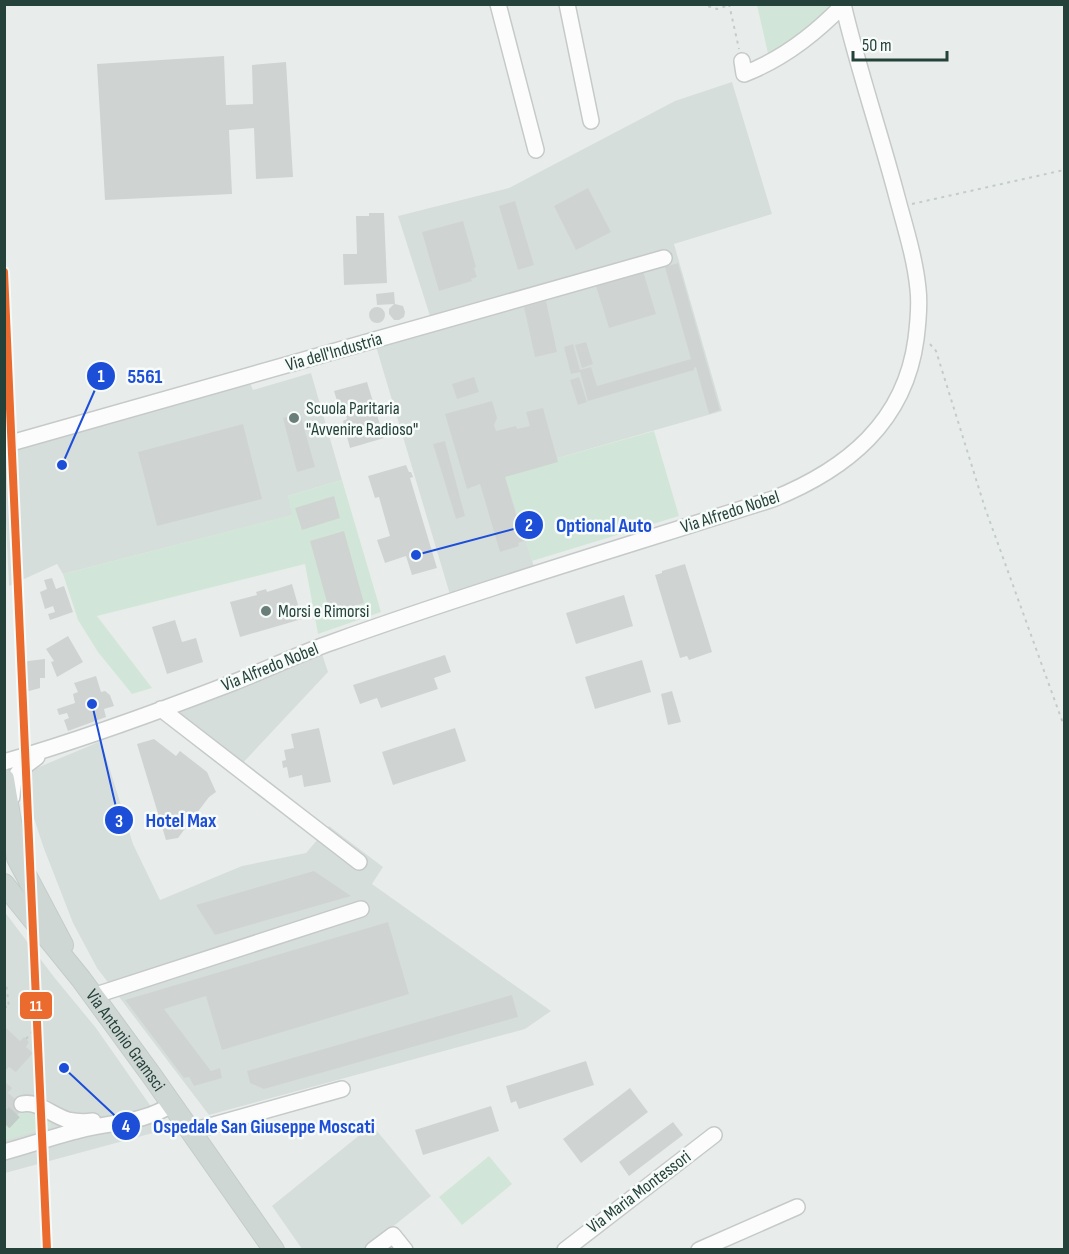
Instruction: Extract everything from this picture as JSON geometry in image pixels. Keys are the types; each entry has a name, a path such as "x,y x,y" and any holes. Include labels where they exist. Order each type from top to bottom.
{"main road":[{"name":"Via Antonio Gramsci","path":"4,779 9,817 11,864 81,980"},
{"name":"Via Antonio Gramsci","path":"4,884 81,980 173,1104 274,1250"}],"street":[{"path":"498,4 536,150"},
{"path":"567,4 591,121"},
{"path":"742,61 744,74 793,49 823,26 843,5"},
{"name":"Via Alfredo Nobel","path":"4,762 46,750 161,710 234,683 330,643 422,611 773,499 823,476 850,457 873,436 892,411 906,382 915,351 919,320 915,269 843,5"},
{"name":"Via dell'Industria","path":"4,446 664,258"},
{"path":"161,710 358,862"},
{"name":"Via Alfredo Nobel","path":"9,817 13,779 18,771 46,750"},
{"path":"93,996 362,909"},
{"path":"192,1131 342,1089"},
{"path":"22,1104 26,1102 36,1104 68,1120 83,1122 153,1116"},
{"path":"4,1152 73,1131 132,1122 153,1116 173,1104"},
{"name":"Via Maria Montessori","path":"565,1250 714,1135"},
{"path":"699,1250 797,1207"},
{"path":"373,1250 393,1235 405,1250"}],"path":[{"path":"701,4 717,9 729,5 742,61"},
{"path":"899,207 1065,171"},
{"path":"919,320 925,338 936,351 985,508 1065,726"},
{"path":"4,1007 9,1007 6,983"},
{"path":"26,1039 32,1032 43,1043"}],"shaded area":[{"path":"732,82 772,214 674,244 722,411 505,473 535,570 451,598 372,333 430,316 398,216 509,188 675,101"},
{"path":"244,370 253,390 311,373 342,480 288,496 293,515 63,574 57,564 9,586 4,438"},
{"path":"321,651 328,672 240,766 170,711"},
{"path":"101,741 133,844 160,900 242,866 306,853 329,826 383,867 372,884 551,1011 525,1029 209,1115 97,968 73,923 43,846 20,775"},
{"path":"4,911 96,1028 152,1108 164,1130 5,1173"},
{"path":"372,1125 431,1196 365,1249 302,1249 272,1206"}],"green space":[{"path":"830,4 825,18 769,58 757,5"},
{"path":"654,431 679,516 532,561 504,473"},
{"path":"342,480 381,612 318,634 305,564 97,616 152,688 132,694 98,652 78,620 63,574 292,515 288,496"},
{"path":"25,1107 37,1110 51,1122 51,1127 5,1140 4,1128"},
{"path":"489,1156 512,1184 462,1225 439,1197"}],"building":[{"path":"224,56 226,105 253,104 252,65 286,62 293,177 256,179 254,128 229,130 232,194 105,200 97,64"},
{"path":"588,188 611,232 576,250 554,206"},
{"path":"515,201 534,265 518,270 499,206"},
{"path":"369,213 384,213 387,283 344,285 343,254 357,254 356,216 369,216"},
{"path":"463,221 477,277 471,279 472,281 439,291 422,232"},
{"path":"678,263 720,410 709,414 696,367 694,370 588,401 580,372 571,374 564,347 573,344 580,370 591,367 597,386 691,359 665,267"},
{"path":"643,271 656,314 609,328 596,286"},
{"path":"394,292 395,304 403,306 405,312 404,317 399,320 394,320 389,314 389,309 394,304 377,305 376,294"},
{"path":"546,301 557,352 535,357 524,307"},
{"path":"377,307 383,309 385,315 383,321 377,323 371,321 369,315 371,309"},
{"path":"586,342 593,364 582,368 575,345"},
{"path":"474,377 479,392 457,399 452,384"},
{"path":"579,377 587,402 578,405 570,380"},
{"path":"367,382 384,438 350,448 343,421 347,419 344,408 340,410 334,391"},
{"path":"492,401 497,418 494,425 496,431 516,426 517,429 530,426 526,412 543,408 558,462 505,477 524,541 518,543 519,546 500,552 480,484 467,489 445,414"},
{"path":"300,413 315,467 297,472 283,418"},
{"path":"243,424 262,499 157,526 138,452"},
{"path":"445,441 465,516 456,519 433,444"},
{"path":"406,465 413,477 410,478 437,568 412,575 406,556 385,563 377,540 390,536 379,497 375,498 368,476"},
{"path":"334,496 340,518 302,530 295,508"},
{"path":"344,531 364,603 330,613 310,541"},
{"path":"685,564 712,652 689,660 687,656 680,658 655,575"},
{"path":"52,578 56,589 64,586 73,612 50,620 48,614 55,612 53,606 45,609 40,592 47,589 44,580"},
{"name":"Morsi e Rimorsi","path":"292,584 302,619 240,637 230,602 257,595 256,592 266,589 267,592"},
{"path":"624,595 633,626 576,644 566,613"},
{"path":"175,620 182,642 196,638 203,662 167,674 152,627"},
{"path":"68,636 83,662 57,677 51,662 54,661 46,649"},
{"path":"445,655 451,672 434,678 438,689 381,708 377,698 360,704 353,685"},
{"path":"45,659 45,678 40,678 40,688 29,691 25,689 24,663"},
{"path":"642,660 651,692 595,709 585,677"},
{"path":"96,676 101,692 105,691 110,695 114,706 104,709 106,717 68,731 64,720 69,718 67,713 59,715 57,709 75,703 73,694 78,692 74,683"},
{"path":"672,691 681,722 668,725 661,694"},
{"path":"319,728 331,782 304,787 302,775 289,778 287,767 283,768 282,761 286,760 284,750 294,748 291,734"},
{"path":"455,728 466,761 393,785 382,752"},
{"path":"154,739 176,756 180,751 207,772 216,792 209,797 178,838 166,840 137,744"},
{"path":"314,871 351,896 215,935 196,905"},
{"path":"388,922 409,994 222,1050 206,996 164,1009 211,1071 220,1068 222,1078 194,1086 189,1077 184,1078 125,1000"},
{"path":"512,995 518,1017 264,1089 250,1083 247,1071"},
{"path":"4,1026 20,1041 24,1037 29,1042 26,1047 33,1053 16,1072 9,1067 4,1072"},
{"path":"586,1061 594,1085 519,1109 516,1101 511,1103 506,1086"},
{"path":"4,1081 12,1088 8,1093 25,1107 4,1128"},
{"path":"630,1088 648,1112 581,1163 563,1139"},
{"path":"491,1106 499,1131 423,1155 415,1130"},
{"path":"673,1122 683,1135 629,1176 619,1162"}],"tunnel":[{"path":"4,1123 22,1104"}],"transit line":[{"name":"11","path":"4,272 47,1250"}],"place":[{"name":"Scuola Paritaria \"Avvenire Radioso\"","path":"294,418"},
{"name":"5561","path":"62,465"},
{"name":"Optional Auto","path":"416,555"},
{"name":"Morsi e Rimorsi","path":"266,611"},
{"name":"Hotel Max","path":"92,704"},
{"name":"Ospedale San Giuseppe Moscati","path":"64,1068"}]}
